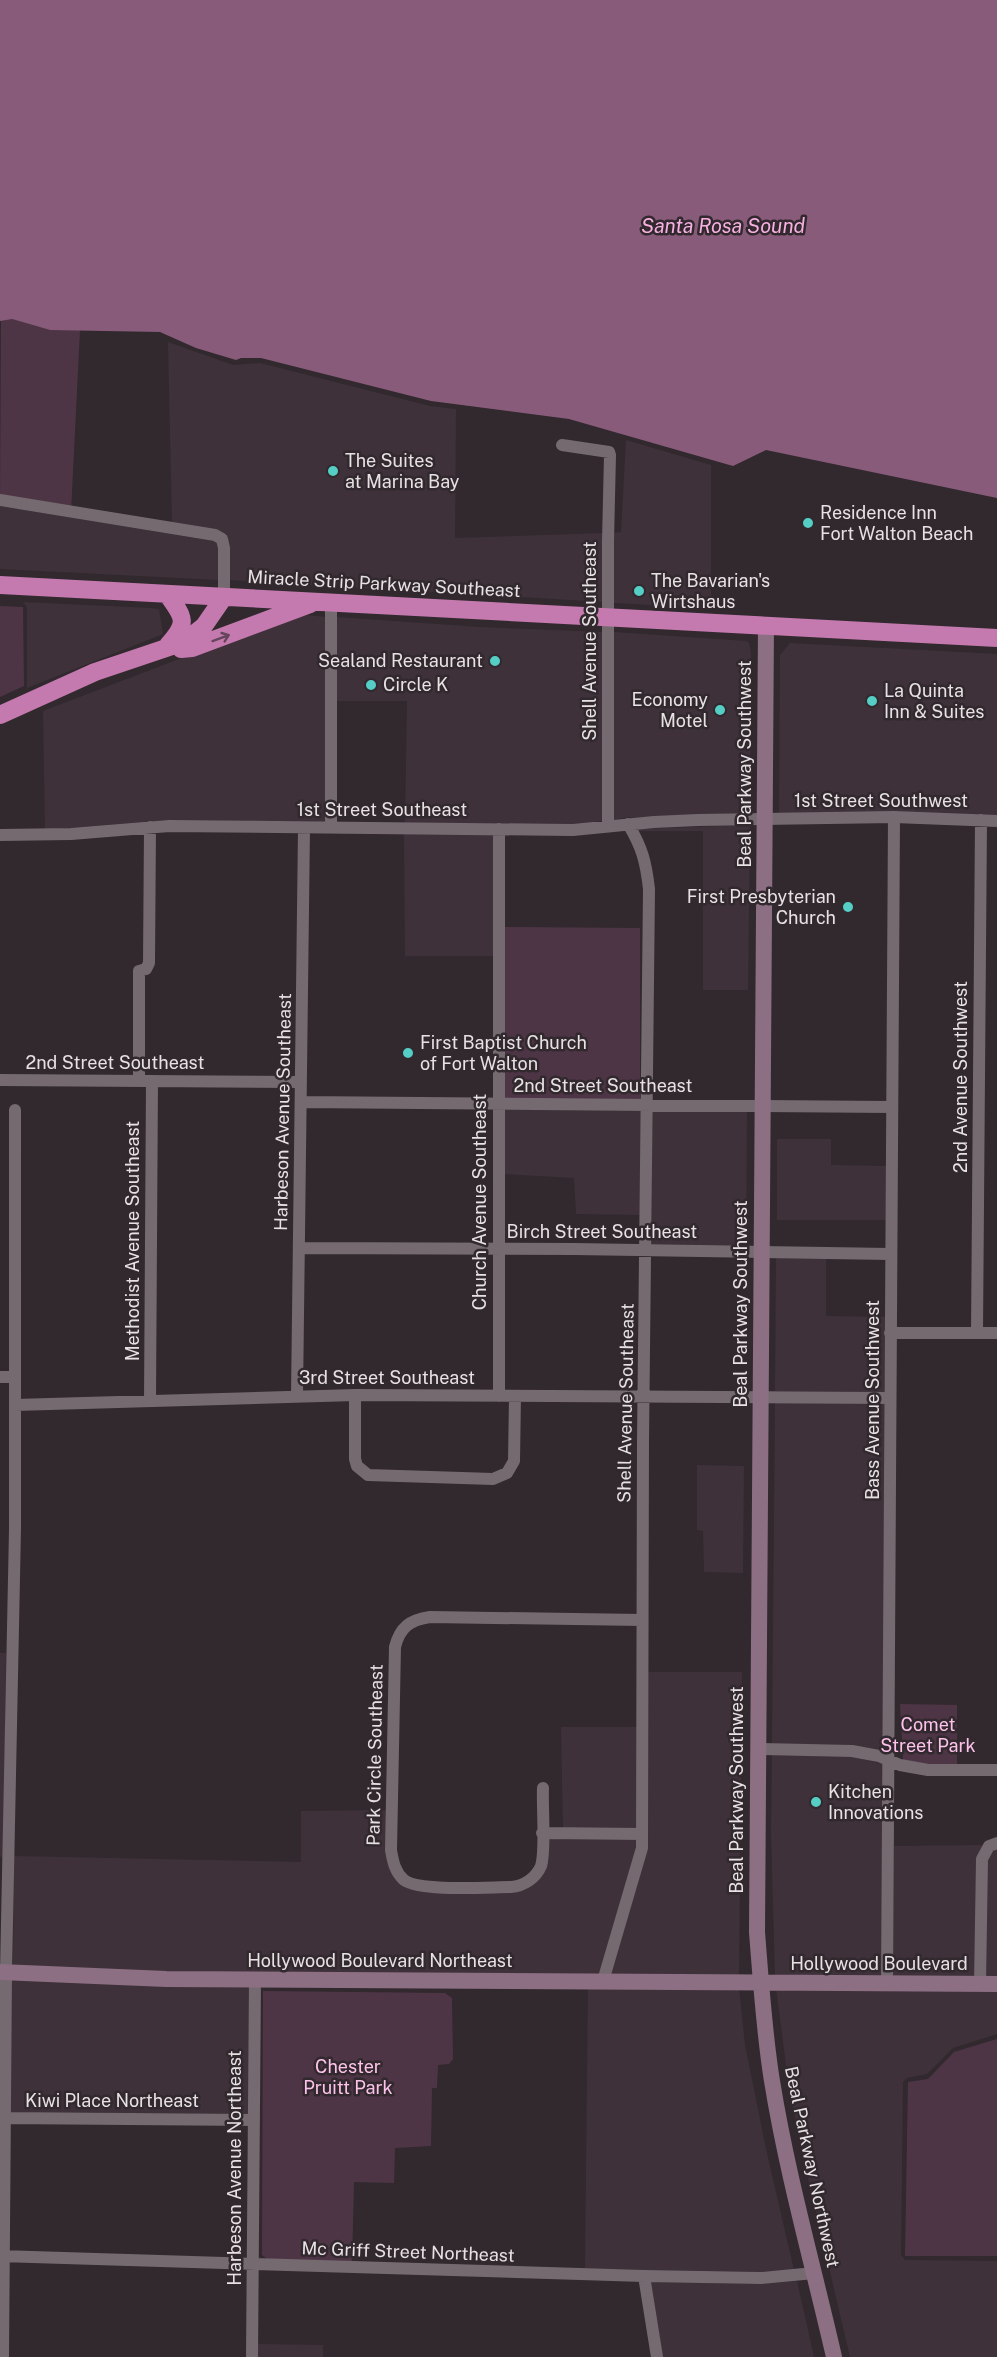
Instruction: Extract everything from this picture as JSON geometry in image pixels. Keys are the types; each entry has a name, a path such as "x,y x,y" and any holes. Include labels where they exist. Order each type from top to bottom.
{"highway":[{"name":"Miracle Strip Parkway Southeast","path":"0,585 997,638"},
{"path":"164,650 180,632 183,625 179,609 167,594"},
{"path":"0,715 95,672 184,642 199,631 224,597"},
{"path":"164,650 192,648 324,602"}],"main road":[{"name":"Beal Parkway Southwest","path":"760,1983 756,1892 766,625"},
{"name":"Hollywood Boulevard Northeast","path":"3,1972 255,1980 760,1983"},
{"name":"Hollywood Boulevard","path":"760,1983 989,1984"},
{"name":"Beal Parkway Northwest","path":"760,1983 772,2082 834,2357"}],"street":[{"name":"Shell Avenue Southeast","path":"562,445 601,449 609,452 610,455 608,826"},
{"path":"0,501 215,535 222,539 224,548 224,597"},
{"path":"324,602 331,828"},
{"name":"1st Street Southwest","path":"764,819 894,817 997,821"},
{"name":"Bass Avenue Southwest","path":"887,1983 894,817"},
{"name":"1st Street Southeast","path":"0,835 71,834 150,827 573,830 628,824 764,819"},
{"name":"2nd Avenue Southwest","path":"977,1333 981,820"},
{"name":"Shell Avenue Southeast","path":"603,1982 642,1848 642,1620 650,889 646,861 641,846 628,824"},
{"path":"139,1081 139,971 146,969 149,963 150,827"},
{"name":"Harbeson Avenue Southeast","path":"297,1396 304,828"},
{"name":"Church Avenue Southeast","path":"499,829 499,1396"},
{"name":"2nd Street Southeast","path":"0,1080 301,1082"},
{"name":"Methodist Avenue Southeast","path":"150,1401 152,1081"},
{"name":"2nd Street Southeast","path":"301,1102 891,1107"},
{"path":"3,2357 6,1648 15,1518 15,1110"},
{"name":"Birch Street Southeast","path":"299,1248 890,1254"},
{"path":"890,1333 997,1333"},
{"path":"0,1377 14,1377"},
{"path":"354,1395 354,1459 357,1466 368,1475 493,1479 507,1473 514,1461 515,1396"},
{"name":"3rd Street Southeast","path":"15,1405 354,1395 889,1398"},
{"name":"Park Circle Southeast","path":"543,1788 541,1865 532,1878 519,1886 425,1887 410,1883 401,1876 393,1863 392,1850 394,1647 398,1636 408,1623 430,1617 642,1620"},
{"path":"757,1749 852,1751 879,1756 900,1765 928,1770 997,1770"},
{"path":"542,1833 642,1834"},
{"path":"989,1984 982,1859 989,1846 997,1843"},
{"name":"Harbeson Avenue Northeast","path":"252,2357 255,1980"},
{"name":"Kiwi Place Northeast","path":"5,2118 254,2120"},
{"name":"Mc Griff Street Northeast","path":"2,2256 644,2276 761,2278 814,2273"},
{"path":"644,2276 657,2357"}],"shaded area":[{"path":"168,342 233,365 260,363 430,406 456,409 455,538 603,533 604,602 229,580 227,538 172,522"},
{"path":"626,440 711,465 711,608 614,603 613,533 621,532"},
{"path":"0,506 213,541 218,543 219,580 0,569"},
{"path":"23,602 159,609 163,634 27,688 27,607"},
{"path":"306,615 326,617 326,822 169,820 45,830 43,711 187,656"},
{"path":"336,617 480,627 604,632 603,821 573,824 405,823 407,701 336,701"},
{"path":"614,632 749,643 751,653 750,813 630,817 613,820"},
{"path":"790,643 997,654 997,816 779,813 780,655"},
{"path":"750,825 748,990 703,990 703,831 639,831 637,829"},
{"path":"404,834 494,835 494,956 405,956"},
{"path":"503,1110 643,1110 642,1215 576,1214 574,1178 503,1174"},
{"path":"652,1110 747,1111 746,1246 651,1244"},
{"path":"777,1139 831,1139 831,1165 886,1166 886,1220 777,1220"},
{"path":"776,1258 826,1259 826,1316 885,1317 884,1392 775,1391"},
{"path":"775,1402 885,1404 884,1752 852,1746 772,1744"},
{"path":"697,1465 744,1466 743,1573 704,1572 703,1531 697,1530"},
{"path":"0,1653 6,1653 4,1856 0,1857"},
{"path":"647,1672 742,1672 739,1977 610,1976 640,1875"},
{"path":"561,1727 637,1727 637,1829 563,1828"},
{"path":"772,1755 852,1757 884,1764 883,1978 775,1977 771,1831"},
{"path":"387,1810 387,1850 408,1888 425,1892 511,1893 527,1889 535,1883 547,1839 637,1840 637,1847 600,1976 255,1974 13,1967 14,1856 301,1862 301,1811"},
{"path":"984,1845 977,1859 975,1978 892,1978 894,1846"},
{"path":"997,1848 997,1978 985,1978 986,1860"},
{"path":"11,1978 250,1985 249,2114 10,2112"},
{"path":"588,1987 739,1988 745,2045 794,2270 761,2272 585,2269"},
{"path":"776,1988 997,1989 997,2034 953,2048 927,2074 907,2078 903,2082 901,2255 905,2260 997,2261 997,2357 850,2357 803,2157 788,2080"},
{"path":"797,2281 814,2357 662,2357 650,2282 761,2284"},
{"path":"257,2344 323,2345 323,2357 257,2357"}],"green space":[{"path":"1,319 12,319 50,330 80,330 71,512 0,500"},
{"path":"0,606 23,607 24,686 0,697"},
{"path":"505,927 640,928 640,1099 505,1099"},
{"name":"Comet Street Park","path":"900,1704 957,1705 957,1766 926,1765 903,1760"},
{"name":"Chester Pruitt Park","path":"263,1991 445,1993 452,1998 453,2059 449,2064 438,2065 437,2088 432,2088 431,2146 395,2148 394,2183 354,2182 352,2265 271,2262 262,2255"},
{"path":"997,2039 997,2256 905,2256 908,2082 928,2079 954,2052"}],"water":[{"name":"Santa Rosa Sound","path":"0,0 997,0 997,498 766,450 733,466 569,419 431,401 261,358 236,360 196,348 160,332 50,330 12,319 0,321"}],"place":[{"name":"The Suites at Marina Bay","path":"333,471"},
{"name":"Residence Inn Fort Walton Beach","path":"808,523"},
{"name":"The Bavarian's Wirtshaus","path":"639,591"},
{"name":"Sealand Restaurant","path":"495,661"},
{"name":"Circle K","path":"371,685"},
{"name":"La Quinta Inn & Suites","path":"872,701"},
{"name":"Economy Motel","path":"720,710"},
{"name":"First Presbyterian Church","path":"848,907"},
{"name":"First Baptist Church of Fort Walton","path":"408,1053"},
{"name":"Kitchen Innovations","path":"816,1802"}]}
